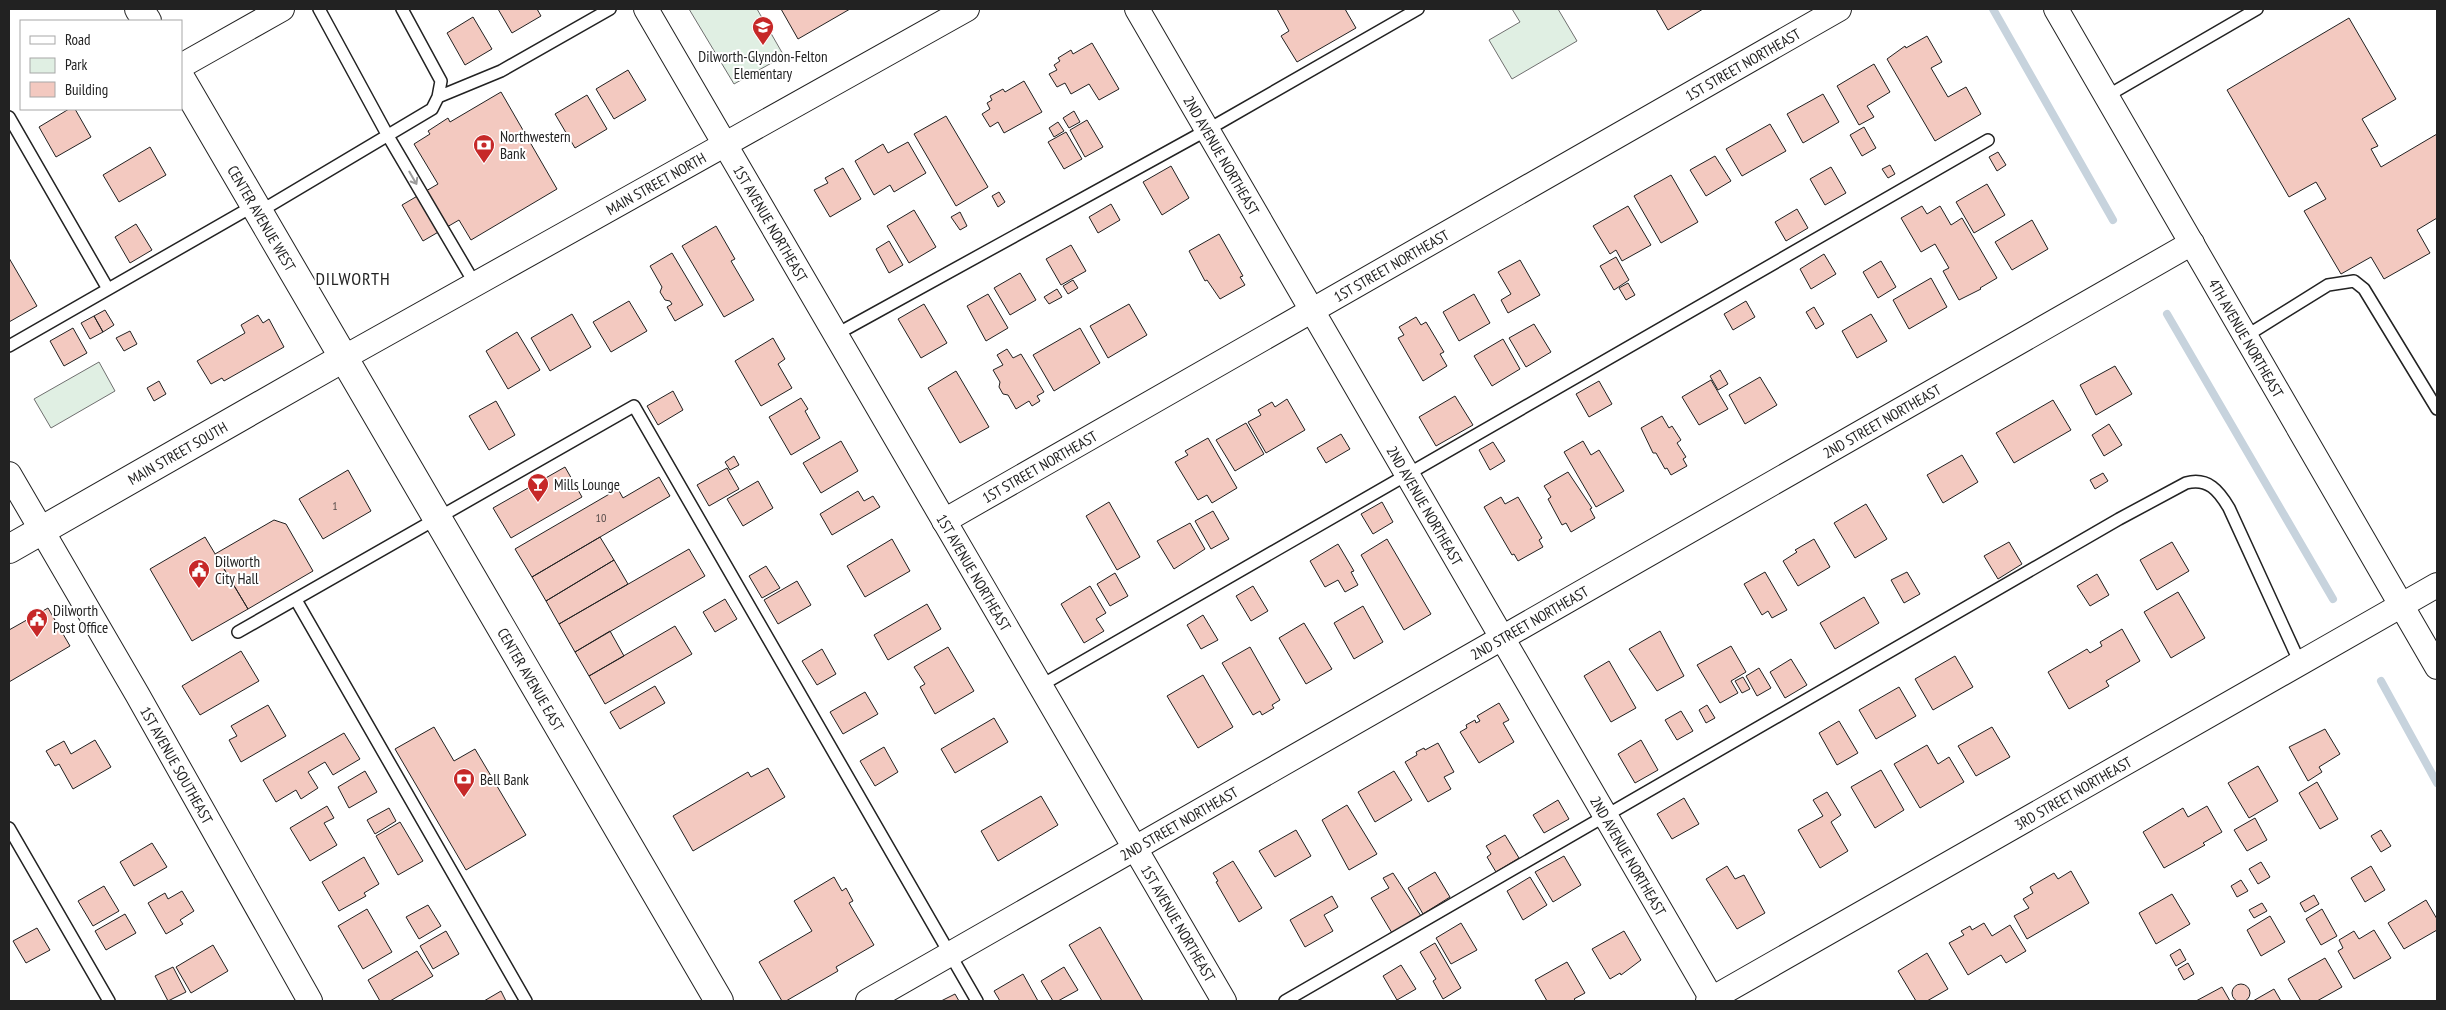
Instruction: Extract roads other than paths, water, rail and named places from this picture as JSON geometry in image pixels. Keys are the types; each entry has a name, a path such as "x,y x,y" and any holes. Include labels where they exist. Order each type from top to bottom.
{"main road":[{"path":"139,9 146,20"},
{"name":"CENTER AVENUE WEST","path":"182,81 345,357"},
{"name":"CENTER AVENUE EAST","path":"345,357 437,520 719,1001"},
{"name":"MAIN STREET SOUTH","path":"9,549 345,357"}],"street":[{"path":"182,65 282,9"},
{"name":"1ST AVENUE NORTHEAST","path":"646,9 1224,1001"},
{"name":"MAIN STREET NORTH","path":"345,357 967,9"},
{"name":"2ND AVENUE NORTHEAST","path":"1137,9 1711,1001"},
{"name":"1ST STREET NORTHEAST","path":"944,521 1838,9"},
{"name":"4TH AVENUE NORTHEAST","path":"2056,9 2437,667"},
{"name":"2ND STREET NORTHEAST","path":"868,1001 2192,243"},
{"name":"1ST AVENUE SOUTHEAST","path":"9,474 142,702 310,1001"},
{"name":"3RD STREET NORTHEAST","path":"1711,1001 2437,585"}],"lane":[{"path":"319,9 388,136 475,284"},
{"path":"9,346 108,289 388,136 432,109 438,97 441,81 402,9"},
{"path":"438,97 501,71 610,9"},
{"path":"835,335 1207,130 1418,9"},
{"path":"2107,96 2257,9"},
{"path":"9,117 108,289"},
{"path":"1040,686 1408,476 1988,140"},
{"path":"2246,336 2328,285 2354,282 2364,289 2437,409"},
{"path":"238,632 634,406 977,1001"},
{"path":"1285,1001 2119,519 2195,480 2209,484 2219,491 2229,508 2300,663"},
{"path":"296,600 526,1001"},
{"path":"9,828 109,1001"}],"waterway":[{"path":"1993,9 2113,220"},
{"path":"2167,314 2333,599"},
{"path":"2381,681 2437,783"}],"place":[{"name":"Dilworth-Glyndon-Felton Elementary","path":"763,46"},
{"name":"Northwestern Bank","path":"484,164"},
{"name":"Mills Lounge","path":"538,503"},
{"name":"Dilworth City Hall","path":"199,589"},
{"name":"Dilworth Post Office","path":"37,638"},
{"name":"Bell Bank","path":"464,798"}],"district":[{"name":"DILWORTH","path":"353,278"}]}
